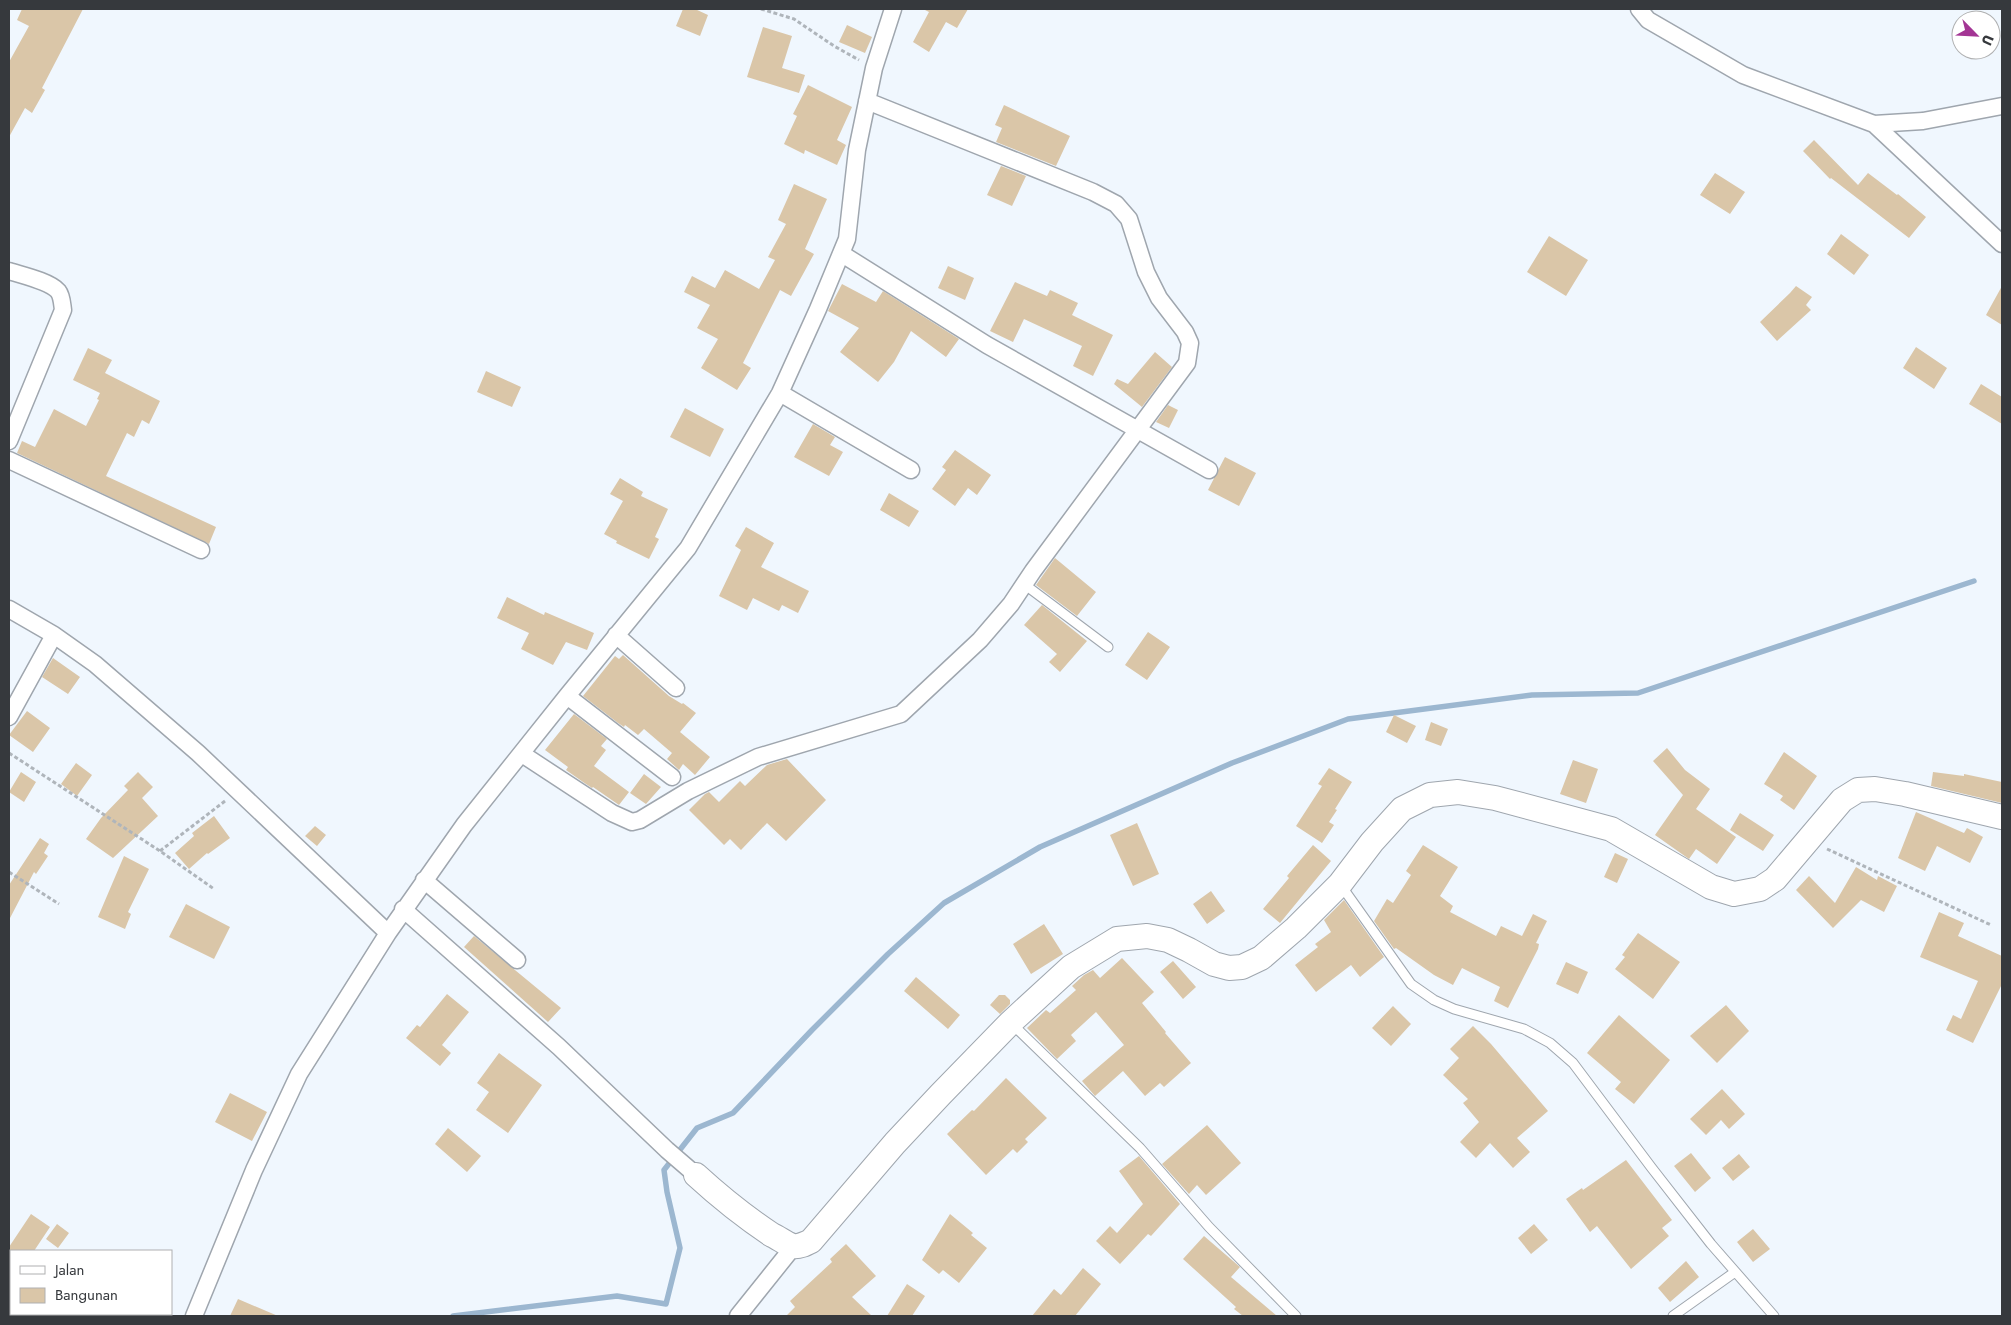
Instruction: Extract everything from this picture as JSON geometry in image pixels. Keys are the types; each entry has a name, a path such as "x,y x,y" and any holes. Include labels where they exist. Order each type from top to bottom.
{"street":[{"path":"194,1316 254,1170 299,1074 403,909 464,825 688,548 780,393 842,254 847,238 857,150 874,68 893,9"},
{"path":"1639,9 1648,20 1743,75 1874,124 2002,244"},
{"path":"522,754 612,813 632,822 640,820 688,791 758,757 901,714 980,640 1011,604 1187,363 1190,343 1185,332 1159,298 1146,272 1134,230 1123,210 1116,204 1093,192 867,101"},
{"path":"1874,124 1923,121 2002,106"},
{"path":"842,254 987,345 1209,470"},
{"path":"9,270 51,285 58,291 62,300 62,310 9,441"},
{"path":"780,393 911,470"},
{"path":"9,460 201,550"},
{"path":"9,609 54,635 95,664 198,753 388,933"},
{"path":"9,717 54,635"},
{"path":"616,635 676,688"},
{"path":"567,696 672,777"},
{"path":"403,909 559,1047 667,1150 718,1195 753,1222 794,1246 802,1246 811,1241 895,1143 1010,1023 1071,967 1117,939 1147,936 1168,940 1214,964 1229,968 1248,964 1261,958 1340,884 1372,842 1402,809 1430,795 1458,792 1495,798 1611,830 1711,887 1734,894 1760,889 1775,879 1842,800 1858,790 1874,789 1905,794 2002,817"},
{"path":"424,880 517,960"},
{"path":"738,1316 794,1246"}],"lane":[{"path":"1024,584 1108,647"},
{"path":"1340,884 1411,984 1434,1000 1454,1009 1524,1029 1550,1043 1573,1063 1651,1167 1735,1272 1774,1316"},
{"path":"1010,1023 1140,1148 1209,1227 1296,1316"},
{"path":"1673,1316 1735,1272"}],"path":[{"path":"761,9 794,19 834,46 874,68"},
{"path":"9,753 160,851 214,889"},
{"path":"160,851 237,791"},
{"path":"1808,840 1991,925"},
{"path":"9,872 60,904"}],"building":[{"path":"22,9 83,9 42,88 45,90 32,113 25,108 9,137 9,62 29,26 17,20"},
{"path":"683,9 695,9 708,15 700,36 676,26"},
{"path":"923,9 968,9 957,28 946,22 929,52 913,42 929,12"},
{"path":"847,25 872,37 865,53 839,42"},
{"path":"763,27 792,36 782,68 805,75 799,93 747,77"},
{"path":"808,85 852,107 837,140 846,145 837,165 805,150 804,154 784,144 797,116 793,114"},
{"path":"1004,105 1070,136 1056,166 996,142 1002,128 995,125"},
{"path":"1814,140 1858,185 1868,173 1926,217 1909,238 1830,179 1803,151"},
{"path":"1001,166 1026,176 1012,206 987,195"},
{"path":"1715,173 1745,192 1730,214 1700,195"},
{"path":"794,184 827,199 805,249 814,254 791,296 780,290 743,363 751,368 737,390 701,368 718,339 697,328 710,305 684,292 692,276 715,288 725,270 759,289 775,260 768,257 786,224 778,220"},
{"path":"1841,234 1869,255 1854,275 1827,254"},
{"path":"1549,236 1588,260 1566,296 1527,272"},
{"path":"948,266 974,278 965,300 938,288"},
{"path":"1015,282 1047,296 1050,290 1078,303 1072,315 1113,335 1093,376 1073,366 1082,346 1024,319 1013,342 990,331"},
{"path":"842,284 876,302 883,291 959,339 946,357 911,331 894,362 878,382 840,352 859,328 828,311"},
{"path":"1796,286 1812,297 1806,305 1811,310 1777,341 1760,322"},
{"path":"2002,286 2002,325 1986,315"},
{"path":"1916,347 1947,368 1934,389 1903,368"},
{"path":"88,348 112,360 105,373 160,401 149,424 142,420 134,437 127,433 106,476 216,527 209,544 17,453 22,441 35,447 54,409 86,426 99,400 97,399 100,393 73,380"},
{"path":"1155,352 1172,367 1142,407 1114,384 1117,379 1128,384"},
{"path":"486,371 521,387 512,407 477,392"},
{"path":"1981,384 2002,397 2002,424 1969,404"},
{"path":"1168,405 1178,410 1169,428 1156,422"},
{"path":"685,408 724,429 710,457 670,437"},
{"path":"813,424 835,437 830,445 843,452 829,476 794,457"},
{"path":"955,450 991,475 977,495 968,488 955,506 932,489 946,470 942,467"},
{"path":"1225,457 1256,473 1239,506 1208,490"},
{"path":"620,478 643,492 641,496 668,509 655,537 659,539 649,559 616,543 617,541 604,534 623,501 610,494"},
{"path":"889,493 919,511 909,527 880,510"},
{"path":"746,527 774,543 761,567 809,591 798,613 782,605 779,611 753,598 747,610 719,596 741,550 735,546"},
{"path":"1055,558 1096,592 1077,616 1036,585"},
{"path":"507,597 544,615 545,612 594,633 587,650 566,642 553,665 521,649 529,633 497,618"},
{"path":"1042,605 1087,641 1060,672 1049,662 1057,654 1024,625"},
{"path":"1148,632 1170,647 1147,680 1125,665"},
{"path":"623,655 669,696 683,703 696,713 680,732 710,757 695,775 683,764 679,770 667,759 672,753 644,729 638,735 625,725 624,727 618,723 583,696 615,656 619,659"},
{"path":"53,658 80,677 68,694 42,677"},
{"path":"27,711 50,728 33,752 9,735"},
{"path":"574,714 607,739 601,746 606,750 594,766 629,792 619,805 566,770 568,767 545,750"},
{"path":"1394,715 1416,726 1407,743 1386,732"},
{"path":"1431,722 1448,729 1441,746 1425,740"},
{"path":"1667,748 1685,770 1710,789 1696,809 1736,837 1717,864 1696,849 1689,859 1655,835 1683,795 1653,761"},
{"path":"1784,752 1817,776 1794,810 1780,800 1783,796 1764,784"},
{"path":"787,759 826,800 786,841 767,823 741,850 730,839 724,845 689,810 705,794 709,792 719,802 740,781 745,786 767,765"},
{"path":"1573,760 1598,769 1586,803 1560,794"},
{"path":"76,763 92,775 77,796 61,784"},
{"path":"1329,768 1352,782 1335,809 1337,810 1329,822 1334,825 1322,843 1296,826 1322,786 1318,784"},
{"path":"21,772 36,782 24,802 9,792"},
{"path":"138,772 153,787 142,798 158,816 113,858 86,839 101,818 128,790 124,786"},
{"path":"1933,772 1964,776 1964,774 2002,782 2002,803 1931,786"},
{"path":"644,774 661,787 646,804 630,793"},
{"path":"1916,812 1964,833 1967,828 1983,837 1970,863 1937,846 1925,871 1898,858"},
{"path":"1740,813 1774,835 1763,851 1730,830"},
{"path":"214,816 230,838 207,853 189,869 175,853 194,836 192,833"},
{"path":"1137,823 1159,874 1133,886 1110,835"},
{"path":"315,826 326,835 317,846 305,836"},
{"path":"40,838 49,844 44,853 48,856 36,874 34,872 9,920 9,885"},
{"path":"1313,845 1331,861 1280,923 1263,909"},
{"path":"1423,845 1458,867 1440,896 1453,906 1450,912 1496,936 1501,926 1522,936 1533,914 1547,921 1536,943 1539,944 1538,949 1508,1008 1494,1001 1500,987 1462,968 1453,985 1434,975 1396,948 1394,949 1374,921 1387,899 1393,903 1411,875 1406,871"},
{"path":"1615,853 1628,859 1617,883 1604,877"},
{"path":"124,856 149,869 128,912 131,914 125,929 98,917"},
{"path":"1856,867 1877,880 1878,876 1897,886 1884,912 1861,900 1833,928 1796,890 1809,876 1835,903"},
{"path":"1211,891 1225,911 1207,924 1193,904"},
{"path":"1344,900 1384,957 1360,977 1351,965 1316,992 1295,965 1318,947 1315,944 1331,932 1324,920"},
{"path":"186,904 230,927 214,959 169,937"},
{"path":"1939,912 1964,923 1958,936 2002,956 2002,984 1973,1043 1946,1030 1953,1015 1961,1019 1978,981 1920,957"},
{"path":"1044,924 1063,954 1031,974 1013,944"},
{"path":"1638,933 1680,962 1653,999 1615,969 1625,957 1622,955"},
{"path":"474,936 561,1008 548,1022 464,947"},
{"path":"1122,958 1154,992 1142,1003 1191,1063 1164,1087 1160,1083 1145,1096 1123,1071 1095,1096 1082,1081 1124,1045 1096,1012 1071,1035 1076,1041 1057,1059 1027,1028 1046,1010 1050,1013 1076,990 1072,986 1084,975 1093,970 1100,978"},
{"path":"1173,961 1196,987 1183,999 1160,972"},
{"path":"1566,962 1588,972 1578,994 1556,984"},
{"path":"916,977 960,1015 948,1029 904,991"},
{"path":"447,994 469,1012 442,1045 451,1053 440,1066 406,1038 417,1025 420,1027"},
{"path":"999,995 1005,995 1010,1000 1010,1004 1000,1014 990,1005"},
{"path":"1726,1005 1749,1031 1717,1063 1690,1036"},
{"path":"1393,1006 1411,1024 1391,1046 1372,1028"},
{"path":"1619,1015 1670,1060 1634,1104 1615,1089 1621,1082 1587,1053"},
{"path":"1473,1026 1491,1044 1548,1111 1517,1138 1530,1152 1513,1168 1490,1143 1476,1158 1460,1142 1479,1122 1463,1103 1468,1099 1443,1075 1459,1058 1450,1049"},
{"path":"499,1053 542,1085 508,1133 476,1110 489,1092 477,1083"},
{"path":"1006,1078 1047,1118 1025,1139 1028,1142 1017,1153 1013,1149 986,1175 947,1134 972,1110 974,1111"},
{"path":"1722,1089 1745,1114 1729,1129 1721,1120 1706,1135 1690,1119"},
{"path":"230,1093 267,1112 252,1141 215,1122"},
{"path":"1207,1125 1241,1163 1206,1195 1197,1185 1189,1194 1162,1164"},
{"path":"448,1128 481,1156 467,1172 435,1144"},
{"path":"1691,1153 1711,1178 1695,1192 1674,1166"},
{"path":"1739,1154 1750,1167 1733,1181 1722,1168"},
{"path":"1139,1156 1180,1204 1151,1236 1148,1234 1120,1264 1096,1241 1110,1226 1117,1233 1143,1204 1119,1171"},
{"path":"1626,1160 1672,1220 1662,1228 1669,1236 1631,1269 1597,1226 1590,1232 1566,1199 1582,1188 1583,1190"},
{"path":"31,1214 50,1227 35,1250 9,1251 9,1247"},
{"path":"950,1214 973,1233 971,1235 987,1248 959,1283 943,1270 939,1274 922,1260"},
{"path":"57,1224 69,1233 58,1248 46,1239"},
{"path":"1534,1224 1548,1240 1531,1254 1518,1238"},
{"path":"1753,1229 1770,1249 1753,1262 1737,1242"},
{"path":"1204,1236 1240,1267 1231,1277 1277,1316 1243,1316 1234,1309 1236,1307 1183,1259"},
{"path":"846,1244 876,1276 852,1297 872,1316 786,1316 795,1307 790,1301 832,1262 830,1259"},
{"path":"1686,1261 1699,1277 1670,1302 1658,1288"},
{"path":"1083,1268 1101,1284 1075,1316 1032,1316 1054,1289 1061,1295"},
{"path":"907,1284 925,1296 912,1316 887,1316"},
{"path":"238,1299 278,1316 230,1316"}],"waterway":[{"path":"453,1316 617,1296 666,1304 680,1248 664,1170 697,1128 733,1113 888,954 944,903 1040,847 1232,763 1348,719 1532,695 1638,693 1974,581"}]}
